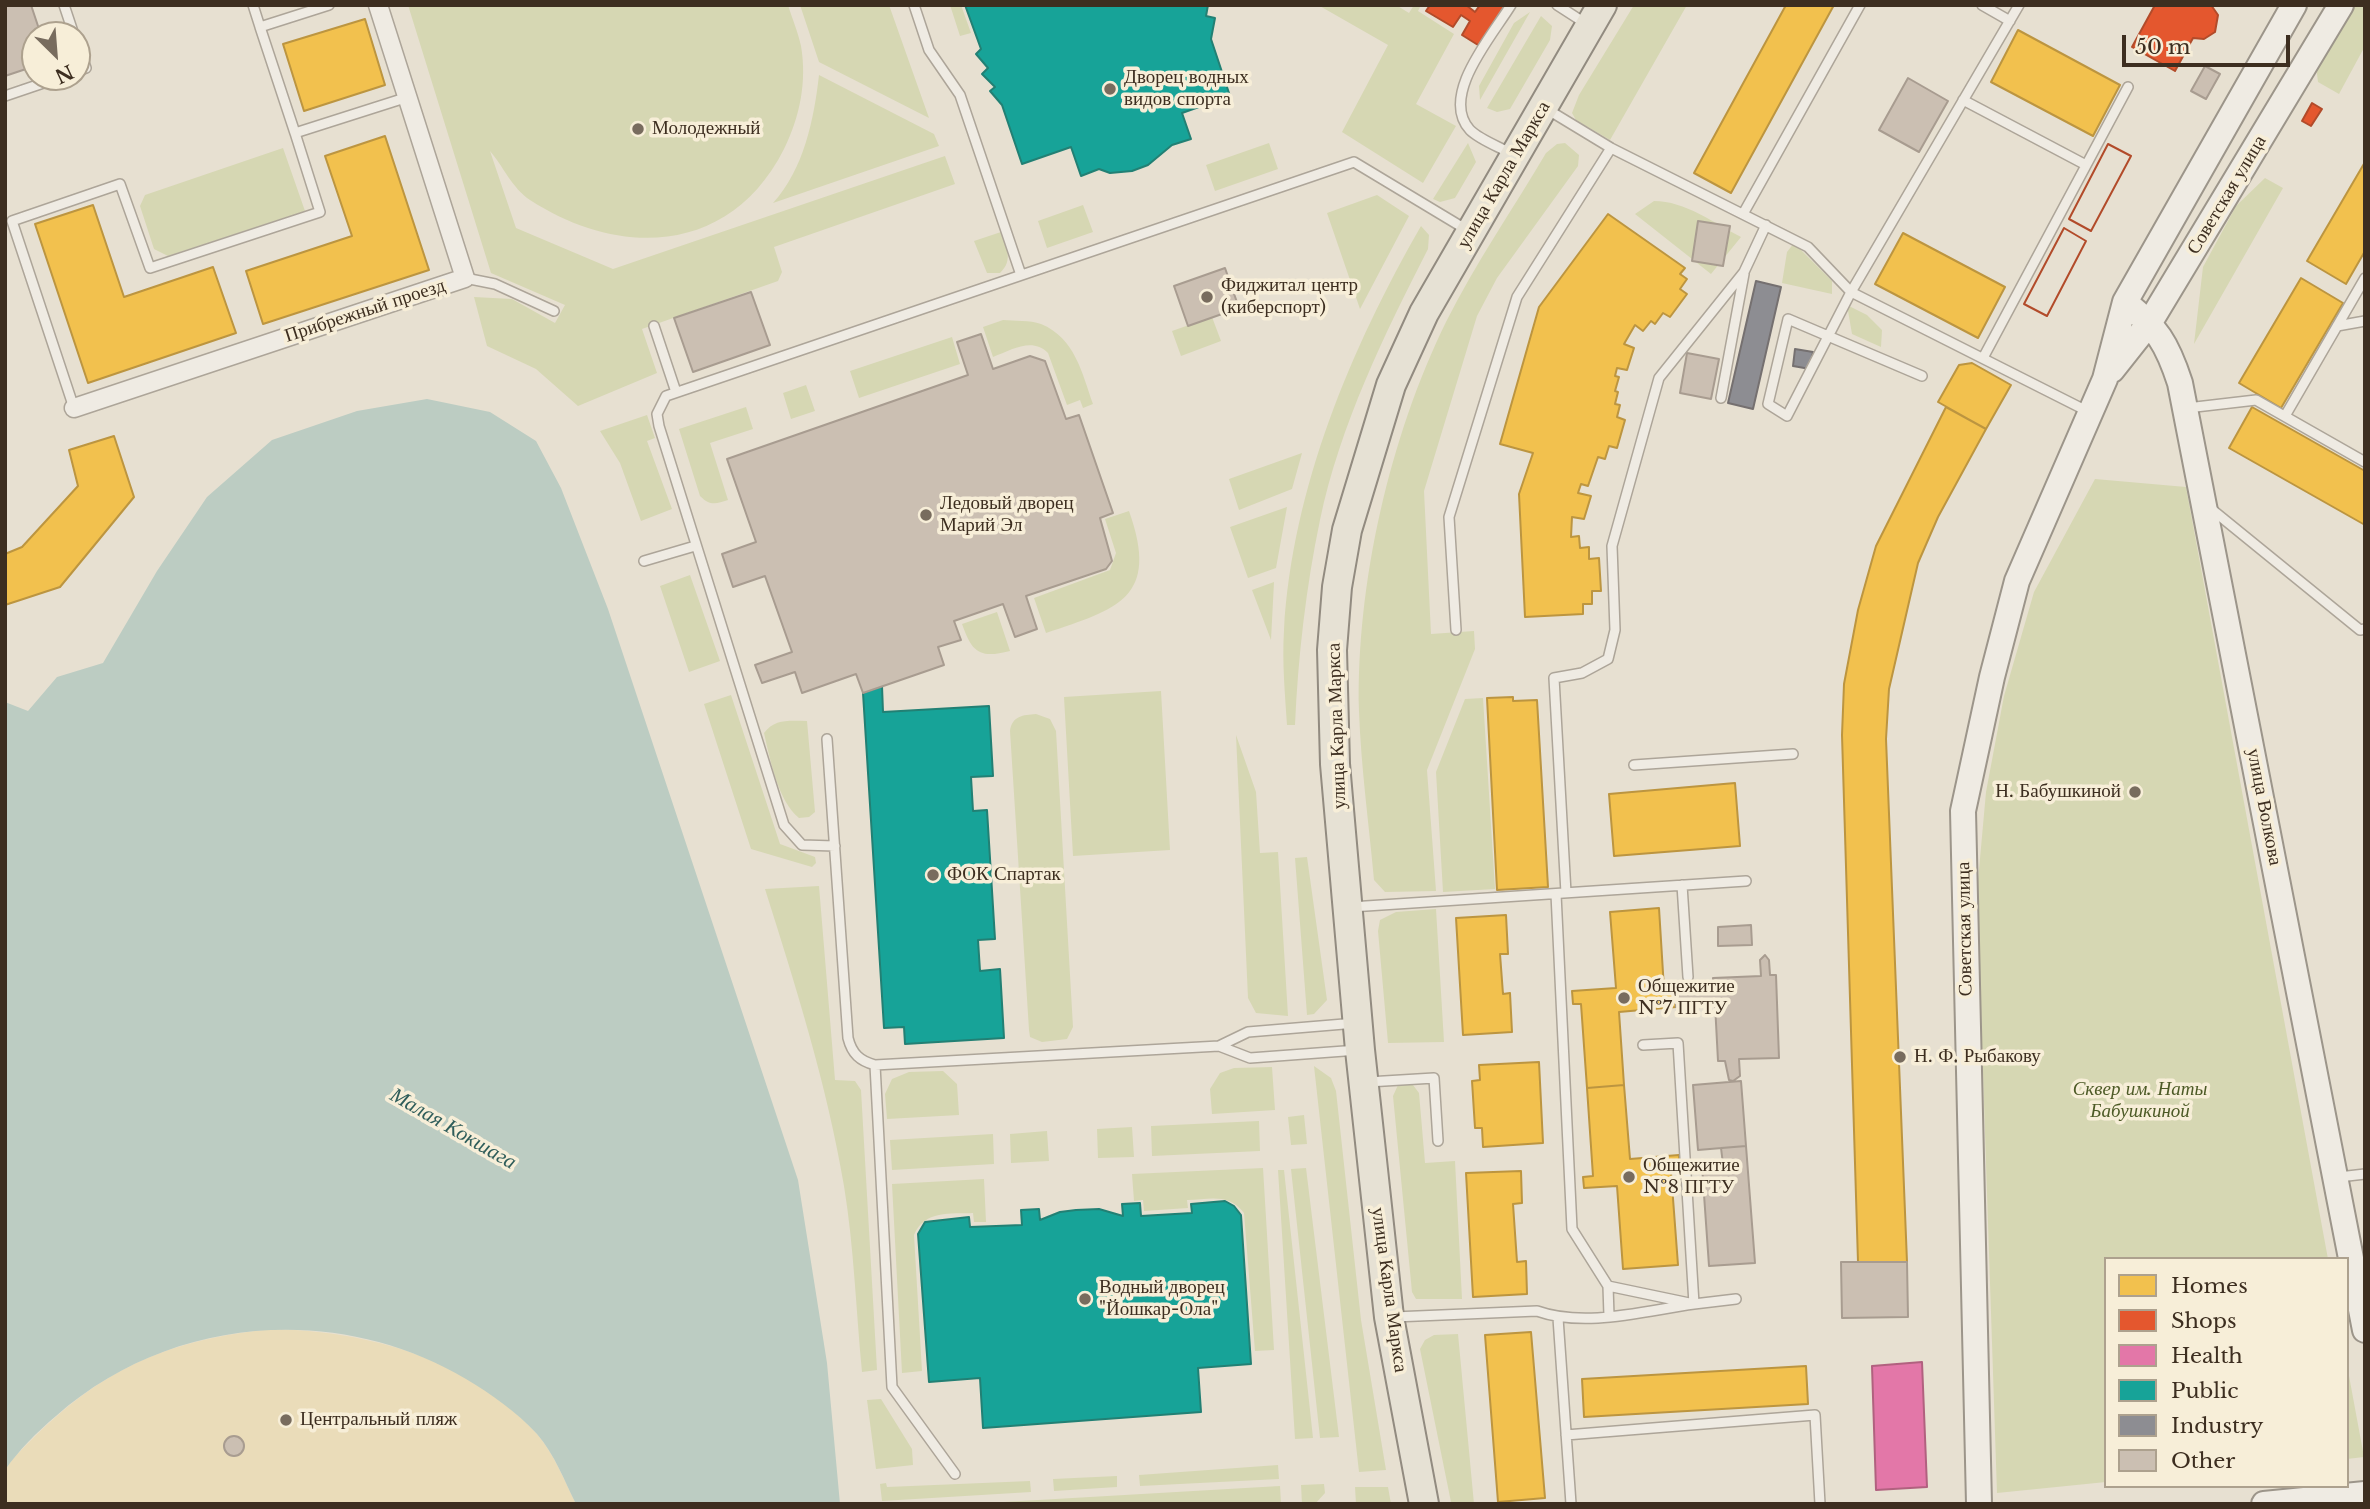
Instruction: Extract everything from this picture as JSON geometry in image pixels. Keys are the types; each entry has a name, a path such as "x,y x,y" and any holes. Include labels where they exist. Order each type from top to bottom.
{"main road":[{"name":"улица Карла Маркса","path":"1424,1504 1389,1317 1363,1083 1335,764 1332,650 1343,553 1370,448 1391,385 1424,313 1596,16"}],"street":[{"name":"Прибрежный проезд","path":"74,408 465,278 378,5"},
{"name":"Советская улица","path":"1979,1504 1963,811 1992,677 2017,581 2105,379 2125,302 2294,5"},
{"name":"Советская улица","path":"2105,379 2150,322 2341,5"},
{"name":"улица Волкова","path":"2125,302 2150,322 2164,340 2185,408 2365,1331"},
{"path":"2264,1504 2365,1494"}],"lane":[{"path":"74,408 9,222 120,184 150,268 320,212 253,5"},
{"path":"260,27 330,5"},
{"path":"914,5 929,50 960,95 1021,275"},
{"path":"1511,5 1461,85 1459,110 1470,130 1514,155"},
{"path":"1557,5 1596,16"},
{"path":"1744,214 1860,5"},
{"path":"1982,5 2010,21"},
{"path":"1922,376 1829,337 1788,319 1768,404 1787,416 1829,337 1851,292 2019,5"},
{"path":"1983,358 2128,87"},
{"path":"295,133 408,97"},
{"path":"1963,100 2086,164"},
{"path":"1544,107 1612,148 1808,247 1851,292 2090,413"},
{"path":"1456,630 1449,517 1517,297 1612,148"},
{"path":"835,846 802,845 784,825 695,545 657,414 666,396 1354,162 1471,232"},
{"path":"1609,1316 1608,1286 1573,1229 1553,678 1582,673 1608,659 1615,630 1612,546 1659,378 1744,272 1766,225"},
{"path":"1721,397 1744,272"},
{"path":"465,278 495,284 554,311"},
{"path":"2285,416 2365,278"},
{"path":"2337,326 2365,321"},
{"path":"654,326 676,392"},
{"path":"2185,408 2256,400 2365,462"},
{"path":"2204,503 2349,622 2360,630 2365,629"},
{"path":"644,561 695,545"},
{"path":"827,739 848,1038 851,1050 863,1062 875,1065 1219,1046 1248,1032 1359,1036"},
{"path":"1634,765 1793,754"},
{"path":"1349,907 1746,881"},
{"path":"1682,885 1688,977"},
{"path":"1219,1046 1250,1058 1359,1036"},
{"path":"1643,1045 1678,1043 1694,1304"},
{"path":"875,1065 892,1387 955,1474"},
{"path":"1363,1083 1434,1078 1438,1141"},
{"path":"2337,1177 2365,1174"},
{"path":"1608,1286 1694,1304"},
{"path":"1389,1317 1537,1311 1558,1318 1609,1316 1736,1299"},
{"path":"1558,1318 1571,1504"},
{"path":"1566,1435 1815,1415 1820,1504"}],"green space":[{"name":"Молодежный","path":"408,5 788,5 803,59 801,99 790,137 762,184 735,210 704,227 671,236 636,237 601,232 565,219 530,200 513,183 490,151 516,228 613,269 945,156 955,184 774,247 782,272 778,281 642,329 657,373 578,406 536,369 487,346 474,297 512,299 555,323 565,305 491,273"},
{"path":"800,5 889,5 929,118 819,62"},
{"path":"950,5 961,5 971,33 960,36"},
{"path":"1318,5 1396,5 1409,13 1414,5 1421,5 1418,11 1454,34 1416,104 1456,126 1423,183 1342,132 1388,45"},
{"path":"1634,5 1687,5 1610,140 1576,120 1572,113 1579,95"},
{"path":"2352,5 2365,5 2365,46 2339,94 2318,82 2316,66"},
{"path":"1530,12 1480,100 1479,86 1514,23"},
{"path":"1541,16 1552,26 1550,40 1510,109 1497,112 1487,108"},
{"path":"819,75 934,134 939,146 773,203 793,175 806,143"},
{"path":"1269,143 1278,169 1215,191 1206,165"},
{"path":"1468,143 1476,162 1455,198 1440,202 1433,199"},
{"path":"1565,143 1579,155 1578,166 1497,278 1477,316 1424,491 1431,634 1474,631 1475,649 1427,770 1436,891 1385,892 1374,880 1359,711 1363,613 1380,512 1408,413 1426,366 1457,300 1546,153 1557,144"},
{"path":"283,148 305,211 168,256 154,249 140,206 145,195"},
{"path":"2265,178 2283,188 2194,344 2203,267 2236,206"},
{"path":"1377,195 1409,216 1360,309 1327,213"},
{"path":"1654,201 1688,209 1741,237 1711,274 1635,214"},
{"path":"1083,205 1093,232 1047,248 1038,221"},
{"path":"1421,226 1429,235 1428,249 1365,381 1351,415 1329,485 1307,596 1295,725 1287,725 1283,642 1289,577 1312,472 1349,370 1395,273"},
{"path":"1001,232 1008,253 1007,263 1000,273 987,273 974,241"},
{"path":"1794,243 1832,281 1832,294 1782,283 1787,252"},
{"path":"1847,305 1867,315 1882,330 1881,347 1852,334"},
{"path":"1212,317 1221,341 1181,356 1172,331"},
{"path":"1003,320 1041,324 1062,338 1076,358 1093,404 1083,408 1080,400 1067,405 1048,353 1042,348 1022,346 993,357 983,327"},
{"path":"952,337 960,364 859,398 850,371"},
{"path":"806,385 815,411 791,419 783,393"},
{"path":"746,407 753,429 710,443 728,500 710,503 700,496 679,429"},
{"path":"647,415 655,438 647,441 672,509 641,521 620,463 600,431"},
{"path":"1302,453 1292,489 1239,510 1229,479"},
{"name":"Сквер им. Наты Бабушкиной","path":"2095,479 2186,487 2328,1257 2104,1257 2104,1482 1997,1493 1977,892 1986,792 2004,696 2034,592"},
{"path":"1287,507 1276,568 1248,578 1230,527"},
{"path":"1129,511 1137,540 1139,563 1135,582 1126,596 1094,616 1046,633 1034,598 1110,570 1116,553 1105,519"},
{"path":"690,575 720,661 689,672 660,586"},
{"path":"1274,582 1271,640 1252,590"},
{"path":"997,612 1010,651 991,654 978,651 969,641 962,624"},
{"path":"1161,691 1170,850 1073,856 1064,697"},
{"path":"731,695 780,844 815,857 816,863 812,867 751,849 704,704"},
{"path":"1483,698 1495,889 1443,892 1436,772 1465,699"},
{"path":"1036,714 1050,719 1056,731 1073,1027 1067,1039 1042,1042 1030,1037 1029,1030 1010,731 1016,719"},
{"path":"807,721 815,812 809,817 799,818 780,790 764,733 778,723"},
{"path":"1236,735 1256,792 1260,853 1278,852 1288,1016 1256,1013 1248,998"},
{"path":"1307,857 1327,1000 1314,1014 1307,1015 1295,858"},
{"path":"819,886 835,1080 855,1081 861,1090 877,1370 862,1372 850,1232 837,1148 810,1036 765,889"},
{"path":"1436,909 1444,1042 1388,1043 1378,931 1380,920 1396,912"},
{"path":"1314,1066 1331,1078 1336,1091 1361,1320 1386,1470 1359,1472"},
{"path":"1272,1067 1275,1110 1212,1114 1210,1089 1220,1073 1234,1068"},
{"path":"943,1071 957,1084 959,1115 887,1119 885,1094 892,1079 909,1072"},
{"path":"1398,1085 1413,1085 1419,1093 1425,1163 1455,1161 1462,1299 1416,1299 1412,1292 1393,1096"},
{"path":"1304,1115 1307,1144 1291,1145 1288,1117"},
{"path":"1259,1121 1260,1151 1152,1156 1151,1126"},
{"path":"1132,1127 1134,1157 1098,1158 1097,1129"},
{"path":"1047,1131 1049,1161 1011,1163 1010,1134"},
{"path":"993,1134 994,1164 892,1170 890,1140"},
{"path":"1263,1168 1274,1350 1255,1351 1244,1213 1232,1202 1212,1198 1187,1200 1188,1208 1144,1211 1143,1200 1134,1201 1132,1174"},
{"path":"1306,1168 1339,1437 1320,1438 1291,1169"},
{"path":"1278,1170 1284,1170 1313,1438 1295,1439"},
{"path":"984,1179 986,1222 974,1222 973,1213 939,1215 924,1221 914,1235 922,1371 902,1373 892,1184"},
{"path":"1458,1334 1474,1504 1451,1502 1420,1349 1425,1340 1434,1335"},
{"path":"2349,1376 2364,1457 2349,1459"},
{"path":"881,1399 912,1449 913,1465 876,1469 867,1400"},
{"path":"1278,1465 1279,1479 1140,1486 1139,1475"},
{"path":"1117,1476 1117,1487 1054,1491 1053,1479"},
{"path":"1030,1481 1031,1492 882,1501 880,1484 886,1483 887,1487"},
{"path":"1324,1484 1325,1493 1315,1504 1302,1504 1301,1485"},
{"path":"1280,1486 1281,1504 969,1504"},
{"path":"1355,1487 1388,1487 1391,1504 1356,1504"}],"sand":[{"name":"Центральный пляж","path":"272,1329 308,1331 381,1343 449,1368 481,1386 510,1408 537,1434 554,1459 576,1504 5,1504 5,1470 12,1460 41,1430 98,1384 160,1353 231,1335"}],"water":[{"name":"Малая Кокшага","path":"427,399 490,412 536,441 561,488 608,609 798,1180 827,1363 840,1504 576,1504 554,1459 537,1434 485,1391 416,1354 363,1338 309,1331 255,1331 201,1340 150,1357 101,1383 56,1416 16,1455 5,1470 5,702 28,711 57,677 103,663 157,571 207,497 272,440 357,411"}],"building: Homes":[{"path":"1786,5 1834,5 1731,193 1694,173"},
{"path":"365,19 385,85 304,111 283,44"},
{"path":"2018,30 2120,85 2093,136 1991,82"},
{"path":"385,136 429,270 263,324 246,271 352,236 325,156"},
{"path":"2365,162 2365,251 2346,284 2307,261"},
{"path":"93,205 124,297 213,267 236,333 88,383 35,224"},
{"path":"1608,214 1685,268 1680,274 1687,279 1680,289 1687,294 1670,317 1663,313 1655,324 1651,321 1643,331 1635,325 1624,344 1634,348 1627,370 1617,368 1615,376 1619,377 1615,391 1618,392 1615,404 1620,405 1617,417 1625,420 1617,448 1609,446 1605,459 1598,457 1588,486 1581,484 1578,493 1591,496 1584,519 1572,517 1571,537 1579,536 1580,548 1589,547 1589,559 1599,558 1601,591 1592,591 1592,604 1583,604 1583,614 1525,617 1519,494 1533,453 1500,444 1539,307"},
{"path":"1903,233 2005,287 1978,338 1875,284"},
{"path":"2301,278 2343,303 2281,408 2239,383"},
{"path":"1972,363 2011,385 1986,429 1938,402 1959,365"},
{"path":"1946,407 1986,429 1938,517 1918,563 1889,689 1886,739 1907,1262 1858,1262 1842,735 1844,684 1858,610 1876,546"},
{"path":"2252,407 2365,471 2365,525 2229,448"},
{"path":"114,436 134,497 60,587 5,605 5,554 22,547 78,486 69,450"},
{"path":"1513,697 1513,701 1537,700 1548,887 1497,890 1487,698"},
{"path":"1735,783 1740,846 1614,856 1609,794"},
{"name":"Общежитие №7 ПГТУ","path":"1659,908 1664,989 1674,988 1676,1007 1619,1012 1624,1085 1587,1088 1581,1004 1573,1004 1572,991 1616,988 1610,912"},
{"path":"1506,915 1508,954 1500,954 1503,994 1510,993 1512,1032 1463,1035 1456,918"},
{"path":"1539,1062 1543,1143 1483,1147 1482,1128 1475,1128 1472,1081 1480,1080 1479,1065"},
{"name":"Общежитие №8 ПГТУ","path":"1624,1085 1630,1159 1679,1155 1680,1171 1671,1172 1678,1265 1623,1269 1617,1186 1584,1188 1583,1177 1593,1176 1587,1088"},
{"path":"1521,1171 1522,1203 1513,1204 1517,1262 1526,1261 1527,1294 1473,1297 1466,1173"},
{"path":"1531,1332 1545,1498 1498,1502 1485,1335"},
{"path":"1806,1366 1808,1404 1584,1417 1582,1379"}],"building: Shops":[{"path":"1430,5 1466,5 1475,12 1480,5 1503,5 1511,10 1486,50 1462,35 1470,21 1461,15 1453,27 1426,11"},
{"path":"2155,5 2211,5 2218,15 2215,32 2204,39 2193,38 2175,71 2132,47"},
{"path":"2312,103 2322,109 2311,126 2302,121"},
{"path":"2108,144 2131,156 2091,231 2069,219"},
{"path":"2108,144 2131,156 2091,231 2069,219"},
{"path":"2064,228 2086,241 2047,316 2024,304"},
{"path":"2064,228 2086,241 2047,316 2024,304"}],"building: Health":[{"path":"1922,1362 1927,1487 1876,1490 1872,1366"}],"building: Public":[{"name":"Дворец водных видов спорта","path":"965,5 1208,5 1206,16 1215,18 1211,39 1230,96 1182,113 1191,139 1172,145 1148,165 1132,171 1110,173 1099,169 1081,176 1071,147 1022,164 1002,105 990,91 995,87 982,74 988,68 976,54 981,49"},
{"name":"ФОК Спартак","path":"882,686 883,712 989,706 993,776 971,777 973,811 987,810 995,939 978,940 980,971 1000,969 1004,1038 905,1044 904,1027 884,1028 863,693"},
{"name":"Водный дворец \"Йошкар-Ола\"","path":"1225,1201 1234,1206 1241,1215 1251,1364 1198,1368 1201,1412 983,1428 980,1378 929,1382 918,1234 925,1222 969,1217 970,1227 1022,1225 1021,1210 1039,1209 1040,1220 1060,1212 1076,1210 1099,1209 1123,1216 1122,1204 1140,1203 1141,1216 1192,1213 1191,1204"}],"building: Industry":[{"path":"1756,281 1781,287 1753,409 1728,403"},
{"path":"1795,349 1813,352 1810,369 1793,366"}],"building: Other":[{"path":"5,5 31,5 36,21 21,21 21,71 5,76"},
{"path":"2205,66 2220,74 2206,99 2191,91"},
{"path":"1908,78 1948,101 1919,152 1879,130"},
{"path":"1698,221 1730,226 1723,266 1692,261"},
{"name":"Фиджитал центр (киберспорт)","path":"1225,268 1239,308 1188,326 1174,286"},
{"path":"751,292 770,345 693,372 674,318"},
{"name":"Ледовый дворец Марий Эл","path":"981,334 993,369 1030,356 1045,361 1066,419 1079,415 1113,513 1100,518 1112,561 1106,569 1026,596 1037,629 1015,637 1003,604 954,621 961,640 938,647 944,665 863,693 856,674 802,693 795,672 762,683 755,665 792,652 765,576 733,587 722,554 756,542 727,459 968,375 957,342"},
{"path":"1687,353 1719,359 1711,399 1680,393"},
{"path":"1751,925 1752,945 1718,946 1718,927"},
{"path":"1765,955 1769,960 1770,975 1776,975 1779,1058 1739,1059 1740,1076 1733,1081 1729,1080 1725,1061 1718,1061 1715,1004 1676,1007 1674,988 1713,986 1713,978 1761,976 1760,960"},
{"path":"1741,1081 1746,1146 1698,1150 1693,1085"},
{"path":"1746,1146 1755,1263 1709,1266 1702,1166 1723,1164 1721,1148"},
{"path":"1841,1262 1907,1262 1908,1317 1842,1318"},
{"path":"234,1436 241,1439 244,1446 241,1453 234,1456 227,1453 224,1446 227,1439"}],"place":[{"name":"Дворец водных видов спорта","path":"1110,89"},
{"name":"Молодежный","path":"638,129"},
{"name":"Фиджитал центр (киберспорт)","path":"1207,297"},
{"name":"Ледовый дворец Марий Эл","path":"926,515"},
{"name":"Н. Бабушкиной","path":"2135,792"},
{"name":"ФОК Спартак","path":"933,875"},
{"name":"Общежитие №7 ПГТУ","path":"1624,998"},
{"name":"Н. Ф. Рыбакову","path":"1900,1057"},
{"name":"Общежитие №8 ПГТУ","path":"1629,1177"},
{"name":"Водный дворец \"Йошкар-Ола\"","path":"1085,1299"},
{"name":"Центральный пляж","path":"286,1420"}]}
